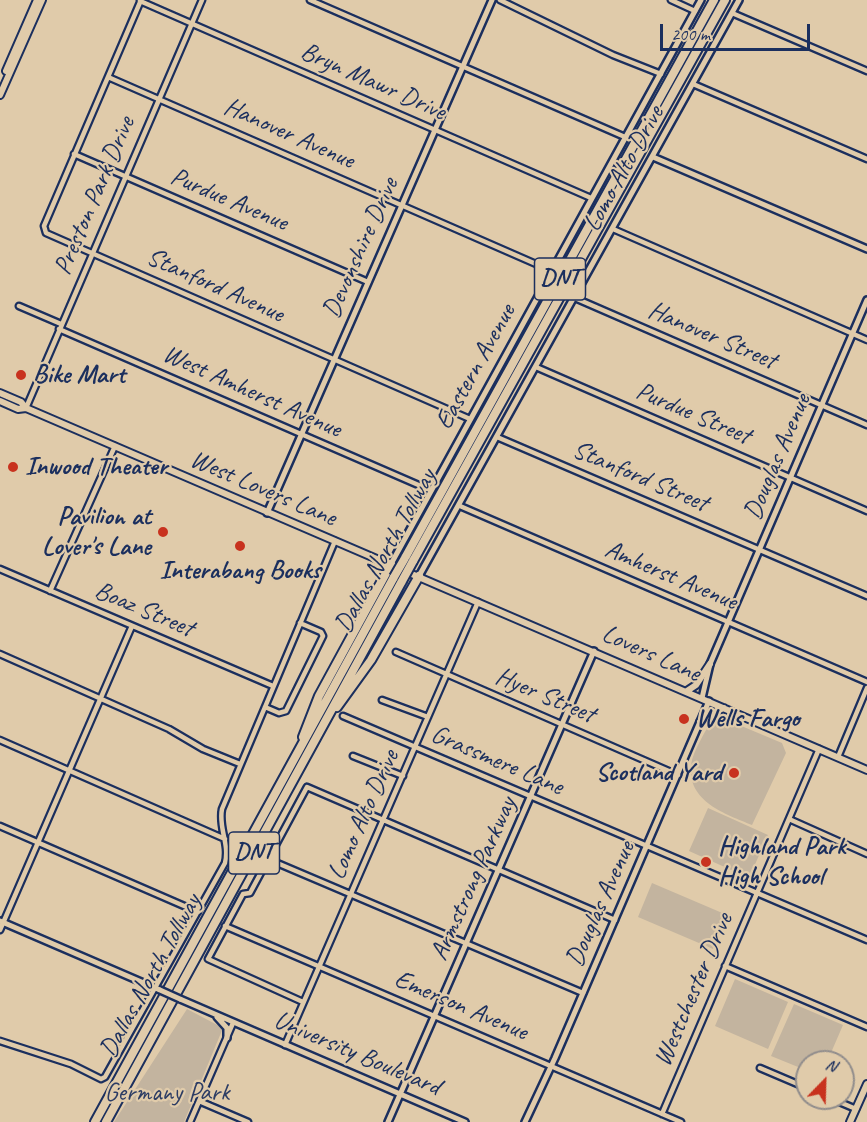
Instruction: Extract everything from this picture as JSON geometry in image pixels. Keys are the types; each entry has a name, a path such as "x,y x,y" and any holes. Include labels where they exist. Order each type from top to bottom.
{"highway":[{"name":"Dallas North Tollway","path":"95,1122 714,0"},
{"name":"Dallas North Tollway","path":"106,1122 402,581 725,0"},
{"path":"300,750 306,727 319,696 391,564"},
{"path":"330,715 346,699 371,660 419,576"}],"main road":[{"path":"0,95 37,0"},
{"path":"0,85 32,16 42,0"},
{"name":"West Lovers Lane","path":"0,393 21,402 26,408 267,513 419,576"},
{"name":"West Lovers Lane","path":"0,401 18,409 26,408"},
{"name":"Lovers Lane","path":"419,576 867,770"},
{"path":"687,691 696,685 710,664"},
{"path":"700,722 709,714 724,708"},
{"path":"850,1122 867,1084"}],"street":[{"name":"Bryn Mawr Drive","path":"140,0 591,198"},
{"path":"74,154 140,0"},
{"name":"Preston Park Drive","path":"26,408 202,0"},
{"path":"310,0 625,137"},
{"name":"Devonshire Drive","path":"267,513 492,0"},
{"path":"500,0 598,48 661,74"},
{"path":"671,0 694,12"},
{"name":"Eastern Avenue","path":"391,564 701,0"},
{"name":"Lomo Alto Drive","path":"419,576 460,506 739,0"},
{"path":"732,13 867,71"},
{"name":"Hanover Avenue","path":"108,77 552,271"},
{"path":"693,84 867,159"},
{"name":"Purdue Avenue","path":"74,154 368,282"},
{"name":"Stanford Avenue","path":"74,154 44,230 91,253 470,419"},
{"path":"653,157 867,249"},
{"path":"613,229 867,340"},
{"name":"Hanover Street","path":"575,298 867,425"},
{"name":"Douglas Avenue","path":"702,698 710,664 867,300"},
{"name":"West Amherst Avenue","path":"19,306 60,327 430,490"},
{"name":"Purdue Street","path":"536,367 867,511"},
{"name":"Stanford Street","path":"497,437 867,596"},
{"path":"50,591 115,446"},
{"name":"Amherst Avenue","path":"460,506 867,682"},
{"path":"0,1041 71,1064 103,1079 158,989 225,863 227,849 220,814 335,541"},
{"name":"Boaz Street","path":"0,569 273,686"},
{"name":"Lomo Alto Drive","path":"285,1045 478,601"},
{"path":"265,706 279,713 286,711 322,636 321,632 300,623"},
{"path":"0,930 132,626"},
{"name":"Armstrong Parkway","path":"388,1122 594,650"},
{"name":"Hyer Street","path":"396,652 678,775"},
{"path":"0,654 169,729 203,749 240,764"},
{"path":"838,757 867,688"},
{"path":"382,700 428,717"},
{"name":"Douglas Avenue","path":"525,1122 709,701"},
{"name":"Grassmere Lane","path":"342,716 867,940"},
{"path":"0,740 225,839"},
{"name":"Westchester Drive","path":"662,1114 819,749"},
{"path":"353,756 403,776"},
{"path":"303,1002 210,962 208,956 243,894 250,893 270,860 307,787 615,920"},
{"path":"789,819 867,854"},
{"path":"0,826 198,912"},
{"path":"270,860 583,993"},
{"name":"University Boulevard","path":"2,921 465,1122"},
{"name":"Emerson Avenue","path":"225,926 681,1122"},
{"path":"725,966 867,1027"},
{"path":"213,1014 227,1028 227,1038"},
{"path":"190,1122 233,1023"},
{"path":"760,1068 795,1083"},
{"path":"199,1101 248,1122"}],"green space":[{"name":"Scotland Yard","path":"720,717 782,743 786,753 752,825 710,805 695,788 691,778 692,759 697,747 712,718"},
{"path":"708,808 768,835 749,878 689,851"},
{"path":"652,883 727,915 713,949 638,917"},
{"path":"735,979 788,1002 768,1049 715,1026"},
{"path":"794,1004 843,1025 832,1050 795,1050 795,1066 771,1056"},
{"name":"Germany Park","path":"187,1009 223,1028 184,1122 114,1122"}],"place":[{"name":"Bike Mart","path":"21,375"},
{"name":"Inwood Theater","path":"13,467"},
{"name":"Pavilion at Lover's Lane","path":"163,532"},
{"name":"Interabang Books","path":"240,546"},
{"name":"Wells Fargo","path":"684,719"},
{"name":"Scotland Yard","path":"734,773"},
{"name":"Highland Park High School","path":"706,862"}]}
